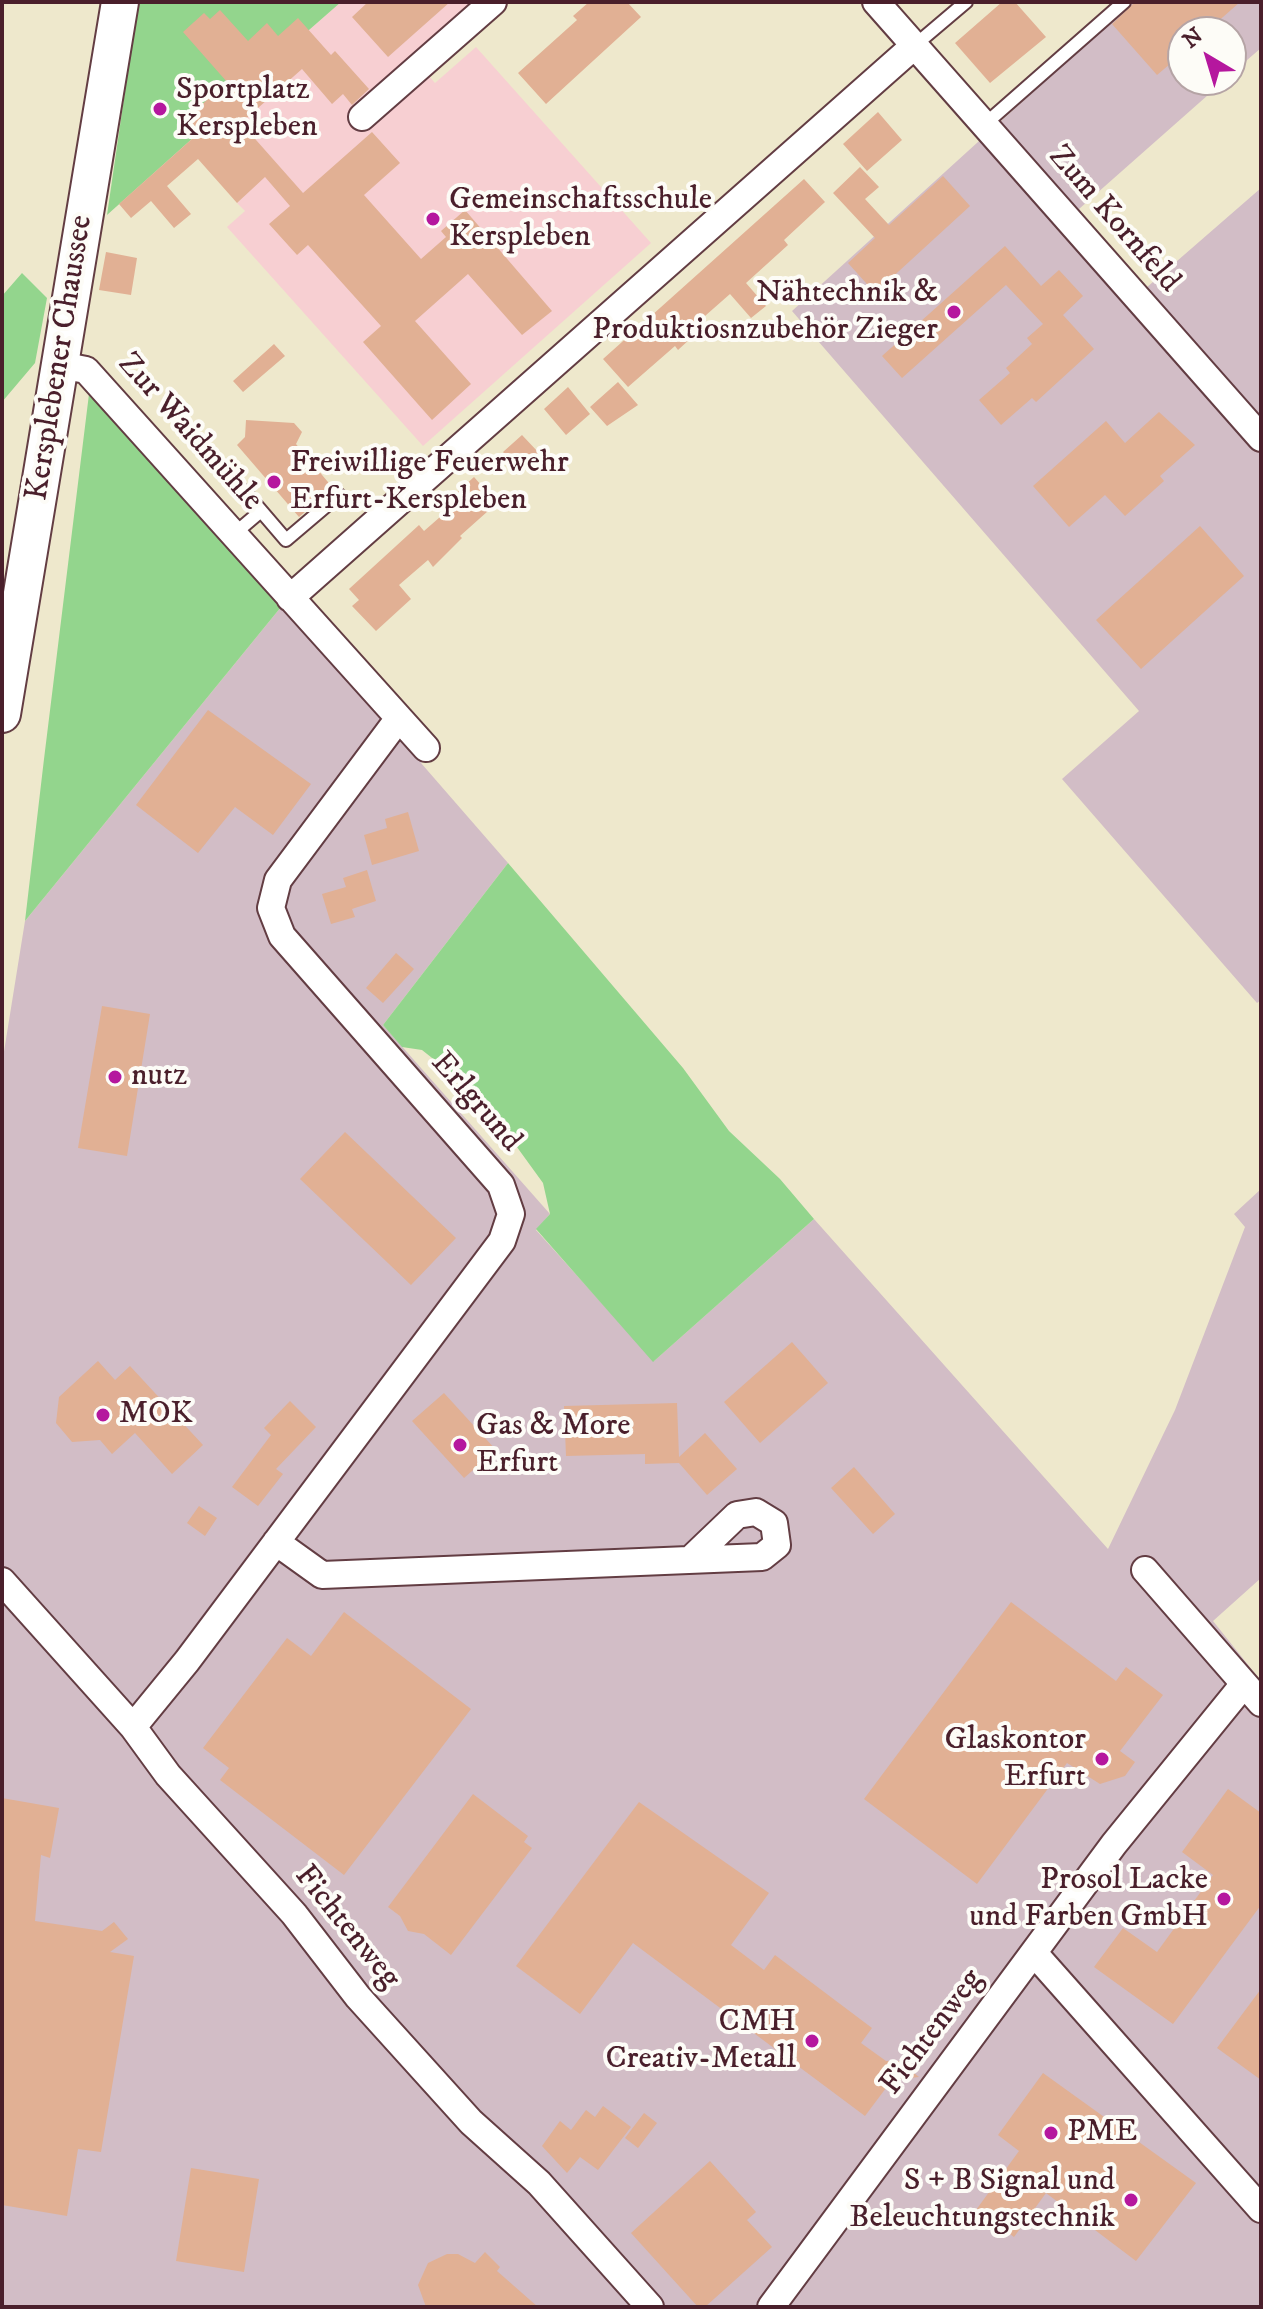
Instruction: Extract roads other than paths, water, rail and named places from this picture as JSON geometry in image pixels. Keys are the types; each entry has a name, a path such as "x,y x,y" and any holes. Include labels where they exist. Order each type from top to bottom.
{"main road":[{"name":"Kersplebener Chaussee","path":"2,714 120,2"}],"street":[{"path":"362,117 493,2"},
{"name":"Zum Kornfeld","path":"876,2 1261,438"},
{"path":"290,598 914,46"},
{"name":"Zur Waidmühle","path":"60,365 86,370 426,748"},
{"name":"Erlgrund","path":"133,1727 187,1661 502,1241 511,1214 501,1185 282,936 271,908 278,880 399,718"},
{"path":"276,1542 322,1575 691,1559"},
{"name":"Fichtenweg","path":"771,2307 1114,1844 1253,1694 1145,1570"},
{"name":"Fichtenweg","path":"2,1581 133,1727 151,1755 294,1914 358,1997 471,2122 539,2183 650,2307"},
{"path":"1034,1953 1261,2209"}],"lane":[{"path":"914,46 966,2"},
{"path":"984,125 1124,2"},
{"path":"244,491 286,540 339,495"},
{"path":"234,534 261,511"}],"place":[{"name":"Sportplatz Kerspleben","path":"160,109"},
{"name":"Gemeinschaftsschule Kerspleben","path":"433,219"},
{"name":"Nähtechnik & Produktiosnzubehör Zieger","path":"954,312"},
{"name":"Freiwillige Feuerwehr Erfurt-Kerspleben","path":"274,482"},
{"name":"nutz","path":"115,1077"},
{"name":"MOK","path":"103,1415"},
{"name":"Gas & More Erfurt","path":"460,1445"},
{"name":"Glaskontor Erfurt","path":"1102,1759"},
{"name":"Prosol Lacke und Farben GmbH","path":"1224,1899"},
{"name":"CMH Creativ-Metall","path":"812,2041"},
{"name":"PME","path":"1051,2133"},
{"name":"S + B Signal und Beleuchtungstechnik","path":"1131,2200"}]}
